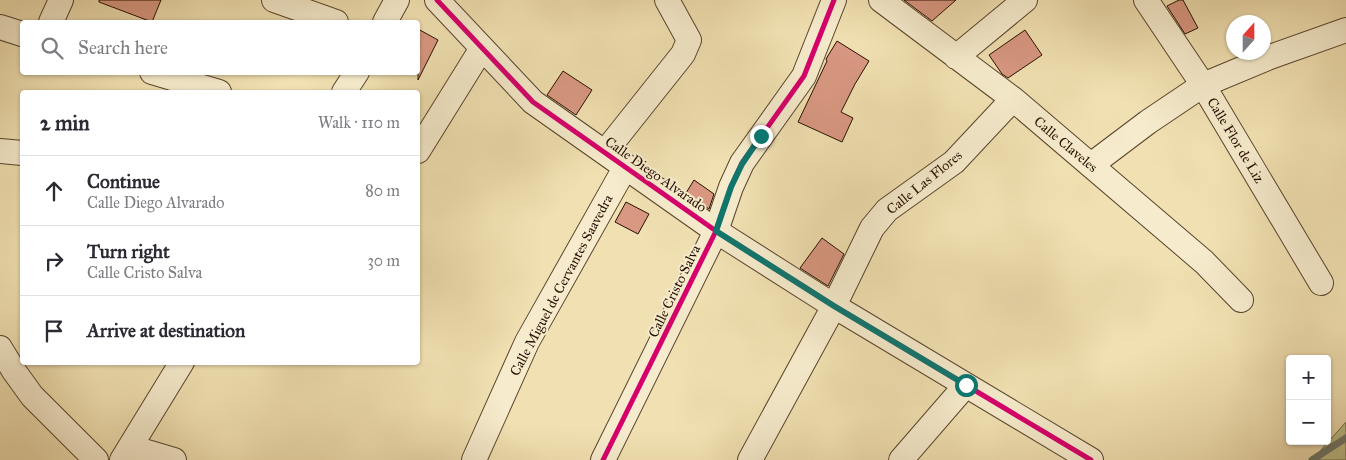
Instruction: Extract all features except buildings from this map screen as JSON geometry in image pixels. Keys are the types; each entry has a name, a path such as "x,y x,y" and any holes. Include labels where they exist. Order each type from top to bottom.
{"street":[{"path":"52,20 61,0"},
{"path":"274,0 330,20"},
{"path":"387,20 397,0"},
{"name":"Calle Diego Alvarado","path":"437,0 533,102 716,231 834,306 1091,460"},
{"path":"605,152 683,54 689,40 667,0"},
{"name":"Calle Cristo Salva","path":"603,460 716,231 731,187 742,164 804,76 834,0"},
{"path":"956,57 1025,0"},
{"name":"Calle Flor de Liz","path":"1146,0 1203,85 1321,282"},
{"name":"Calle Claveles","path":"890,3 956,57 1013,99 1204,262 1242,300"},
{"path":"0,28 20,33"},
{"path":"1091,165 1148,122 1203,85 1270,57 1344,36"},
{"path":"420,148 482,48"},
{"path":"162,75 212,90"},
{"path":"345,90 354,75"},
{"name":"Calle Las Flores","path":"750,460 834,306 872,228 887,210 954,162 1013,99"},
{"path":"0,151 20,153"},
{"name":"Calle Miguel de Cervantes Saavedra","path":"474,460 527,342 626,166"},
{"path":"0,348 32,396 96,460"},
{"path":"174,460 126,454 180,365"},
{"path":"901,460 966,385"}],"green space":[{"path":"1346,422 1346,460 1312,460 1325,445 1331,445 1331,439"}],"waterway":[{"path":"1312,460 1346,438"}],"cycle path":[{"path":"437,0 533,102 716,231 834,306 1091,460"},
{"path":"603,460 716,231 731,187 742,163 804,76 834,0"}],"route":[{"path":"761,136 742,164 731,187 716,231 834,306 966,385"}]}
